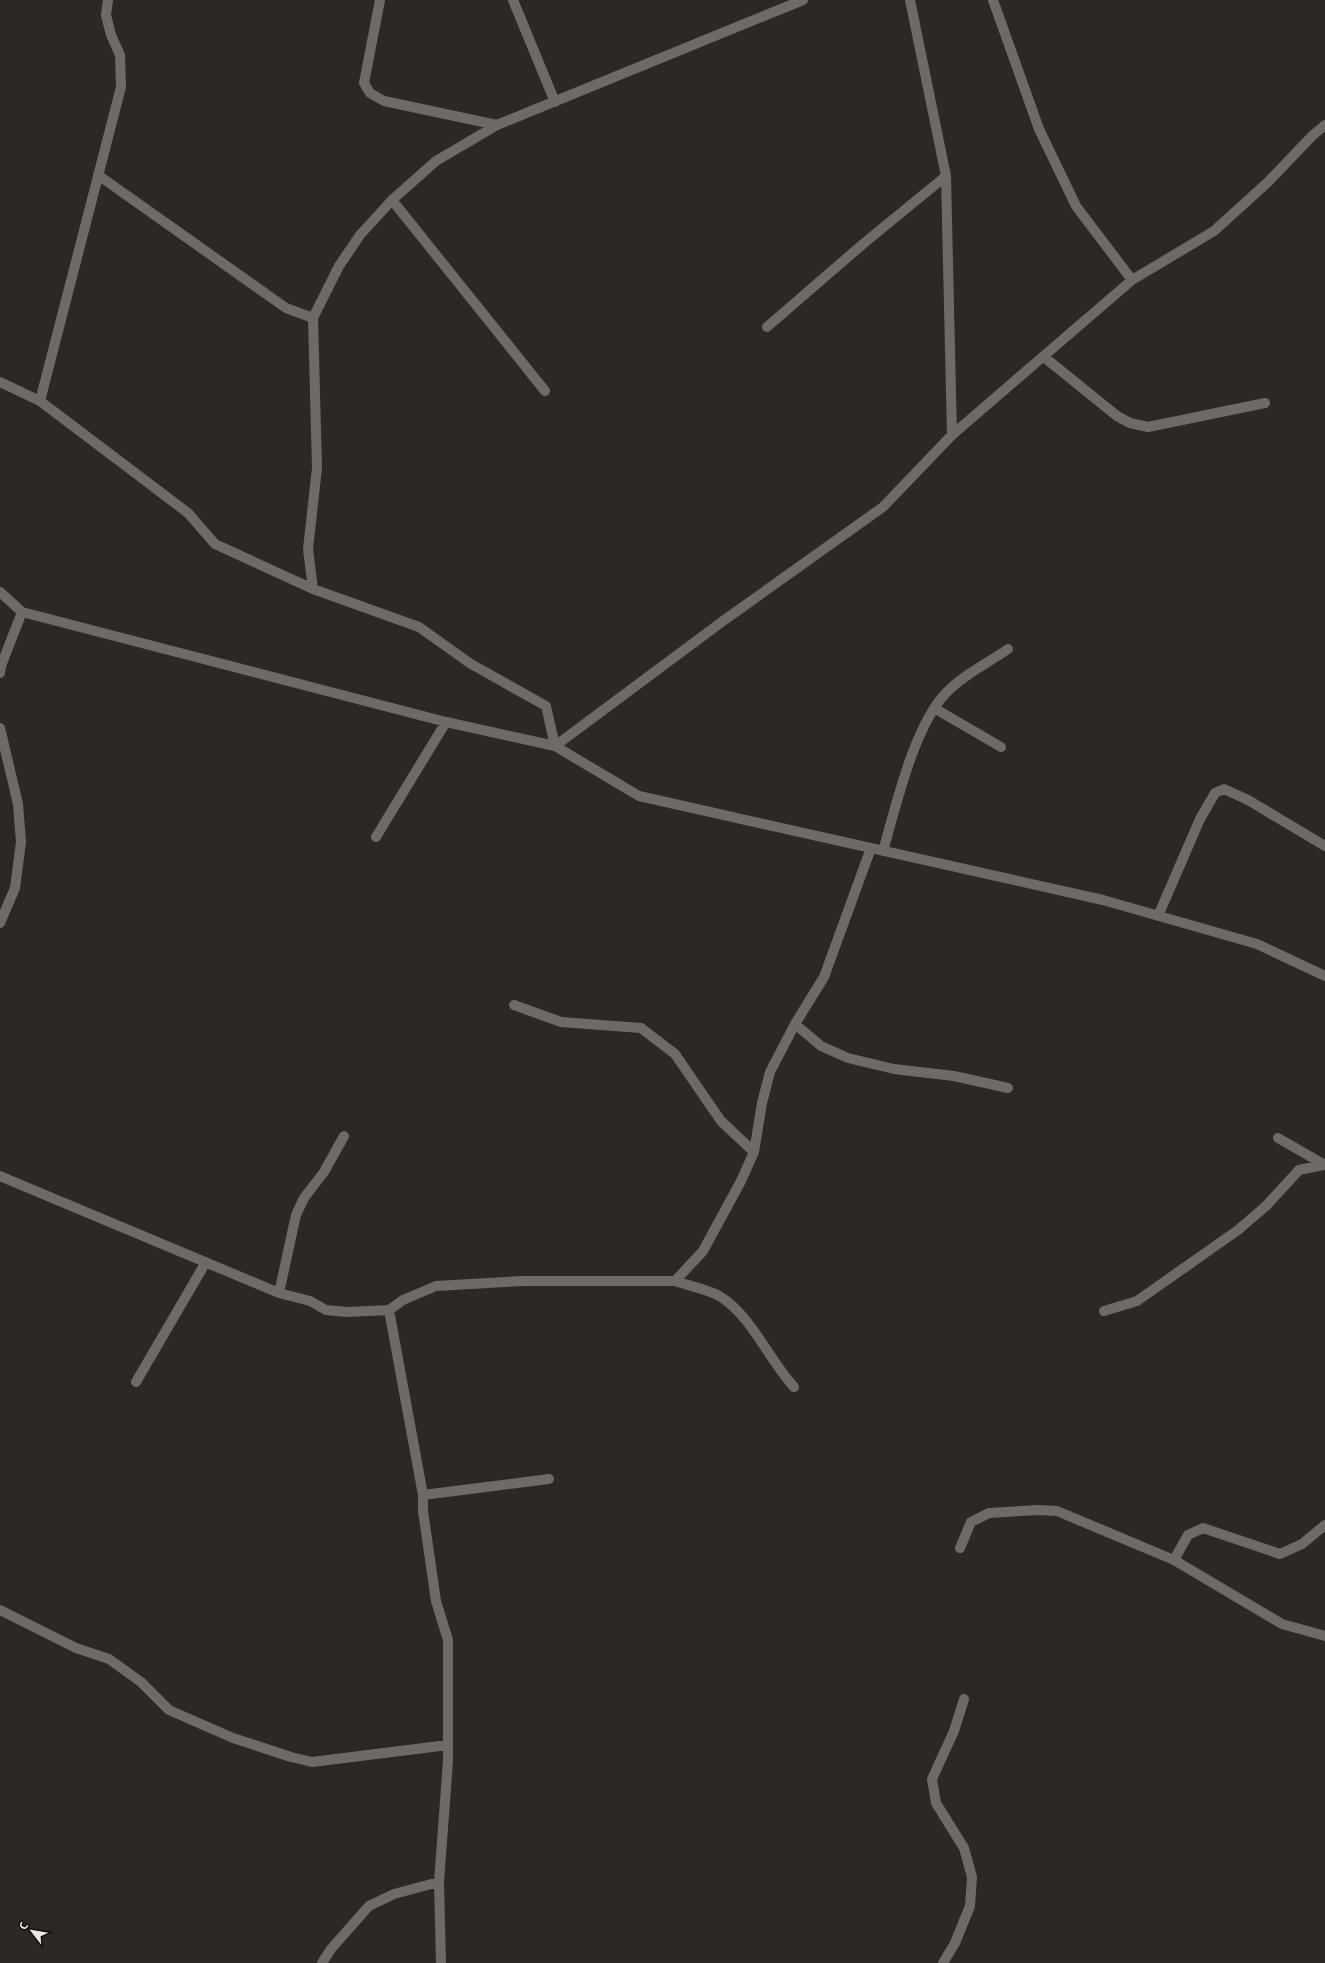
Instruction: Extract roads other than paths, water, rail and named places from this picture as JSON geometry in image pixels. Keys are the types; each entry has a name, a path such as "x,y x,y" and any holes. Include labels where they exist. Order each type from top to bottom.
{"street":[{"path":"40,401 121,87 120,55 111,35 106,15 108,0"},
{"path":"380,0 364,83 370,93 384,101 497,125"},
{"path":"513,0 555,102"},
{"path":"313,589 308,549 317,468 313,318 339,266 360,235 392,200 436,161 497,125 803,0"},
{"path":"910,0 946,176 952,435"},
{"path":"993,0 1039,129 1076,206 1132,280"},
{"path":"555,746 882,507 952,435 1132,280 1201,241 1214,231 1268,182 1312,136 1325,126"},
{"path":"98,175 286,308 313,318"},
{"path":"767,327 863,244 946,176"},
{"path":"392,200 545,391"},
{"path":"1044,357 1117,416 1130,423 1148,427 1265,403"},
{"path":"0,382 40,401 188,513 215,544 313,589 419,627 471,664 546,706 555,746"},
{"path":"0,592 22,612 446,722 555,746 639,796 1103,900 1257,944 1325,976"},
{"path":"0,673 1,666 22,612"},
{"path":"882,850 907,768 934,708 946,693 959,681 1008,649"},
{"path":"934,708 1001,747"},
{"path":"376,837 446,722"},
{"path":"0,728 18,804 21,842 14,888 0,923"},
{"path":"1158,916 1200,819 1215,793 1224,789 1248,800 1325,846"},
{"path":"675,1281 703,1251 741,1181 754,1152 762,1104 770,1072 795,1024 824,977 871,848"},
{"path":"514,1005 561,1022 642,1028 675,1054 721,1121 754,1152"},
{"path":"795,1024 821,1046 848,1058 894,1069 954,1076 1008,1088"},
{"path":"279,1293 296,1215 304,1198 324,1172 344,1136"},
{"path":"1278,1138 1324,1165"},
{"path":"1104,1311 1137,1301 1238,1230 1266,1206 1299,1170 1324,1165"},
{"path":"0,1176 279,1293 310,1301 326,1310 389,1310 403,1300 436,1286 522,1281 675,1281 720,1296 738,1310 783,1375 794,1387"},
{"path":"136,1382 206,1262"},
{"path":"389,1310 424,1495 423,1511 436,1600 448,1640 448,1745 439,1882 441,1963"},
{"path":"424,1495 549,1479"},
{"path":"960,1548 971,1522 989,1513 1050,1510 1057,1511 1174,1560 1282,1624 1325,1636"},
{"path":"1174,1560 1188,1534 1203,1528 1280,1554 1302,1544 1325,1525"},
{"path":"0,1610 76,1648 109,1659 142,1682 169,1710 234,1738 291,1757 312,1762 448,1745"},
{"path":"943,1963 955,1943 970,1906 972,1877 964,1848 936,1803 932,1780 954,1731 964,1699"},
{"path":"322,1963 331,1949 369,1906 394,1894 439,1882"}]}
